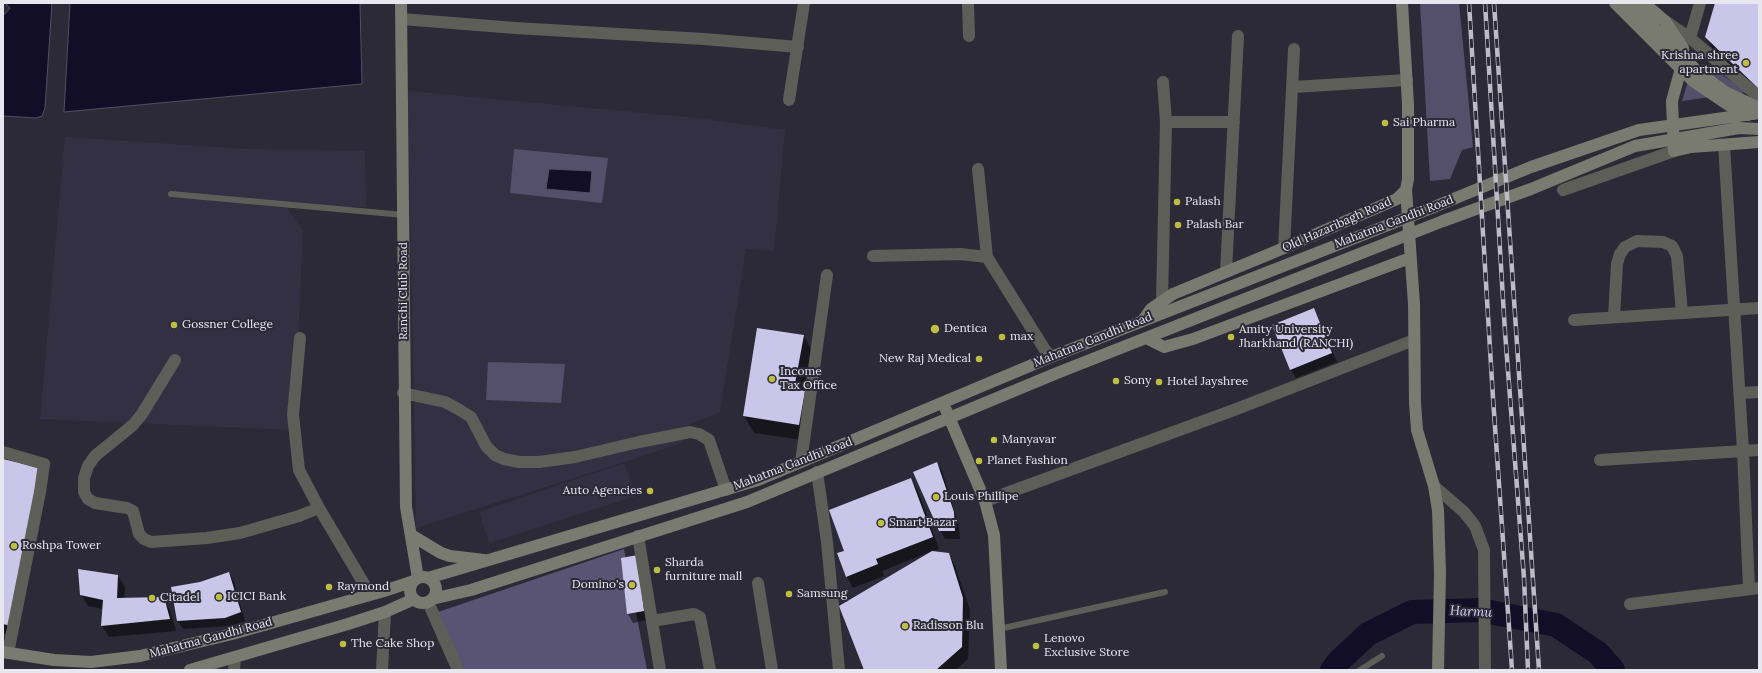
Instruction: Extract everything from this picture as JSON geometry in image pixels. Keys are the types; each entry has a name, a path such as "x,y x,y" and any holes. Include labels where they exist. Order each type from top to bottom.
{"main road":[{"name":"Ranchi Club Road","path":"402,3 406,507 420,579"},
{"path":"1402,3 1407,80 1408,179 1406,190 1414,304 1415,404 1418,430 1434,486 1438,510 1440,573 1438,670"},
{"path":"1615,3 1676,66 1703,88 1724,103 1749,116 1759,119"},
{"path":"1630,3 1697,71 1725,92 1759,108"},
{"path":"1644,3 1665,21 1683,48 1683,61 1672,101 1674,150 1724,144 1759,142"},
{"name":"Mahatma Gandhi Road","path":"5,653 54,660 91,662 140,656 225,636 420,579 490,561 726,490 758,480 1051,357 1218,290 1434,207 1531,167 1639,130 1759,113"},
{"name":"Mahatma Gandhi Road","path":"430,601 465,592 747,502 950,417 1146,338 1443,221 1531,189 1635,146 1739,128 1759,129"},
{"name":"Old Hazaribagh Road","path":"1144,320 1151,309 1173,294 1397,199 1406,190"},
{"path":"1146,338 1164,347 1193,339 1410,258"},
{"path":"941,402 950,417 985,501 994,535 1001,670"},
{"path":"411,534 442,553 450,556 490,561"},
{"path":"420,579 436,584 435,595 430,601 418,602 414,599 411,595 411,585 420,579"},
{"name":"Mahatma Gandhi Road","path":"190,670 235,658 385,612 414,599"}],"street":[{"path":"789,100 804,3"},
{"path":"968,3 969,36"},
{"path":"1690,38 1700,3"},
{"path":"402,19 515,28 704,39 798,47"},
{"path":"1665,21 1690,38 1759,97"},
{"path":"1226,272 1238,36"},
{"path":"1284,248 1294,49"},
{"path":"1293,87 1407,80"},
{"path":"1162,301 1166,122 1163,82"},
{"path":"1166,122 1234,122"},
{"path":"1630,604 1754,589 1743,451 1724,144"},
{"path":"1563,190 1674,150"},
{"path":"978,169 987,257 1045,350 1051,357"},
{"path":"1614,317 1617,264 1620,254 1625,247 1637,241 1663,242 1672,246 1677,256 1682,313"},
{"path":"873,256 960,254 987,257"},
{"path":"800,462 827,275"},
{"path":"1574,320 1759,308"},
{"path":"300,338 294,400 294,430 299,470 319,508 370,594"},
{"path":"985,501 1234,410 1414,340"},
{"path":"175,360 142,414 133,425 94,456 88,466 84,478 84,492 88,499 95,503 127,508 133,511 139,534 144,539 151,542 207,538 240,533 299,516 319,508"},
{"path":"1740,393 1759,392"},
{"path":"404,393 445,402 458,409 471,417 486,446 495,455 504,459 519,462 539,462 575,457 690,432 699,434 709,440 726,490"},
{"path":"1600,460 1759,450"},
{"path":"3,452 44,464 40,492 5,653"},
{"path":"817,472 827,542 839,670"},
{"path":"1434,486 1464,512 1475,526 1484,550 1485,670"},
{"path":"638,536 660,670"},
{"path":"758,583 772,670"},
{"path":"430,601 458,670"},
{"path":"382,670 385,612"},
{"path":"652,621 694,614 700,617 710,670"},
{"path":"234,670 235,658"}],"lane":[{"path":"171,194 404,215"},
{"path":"999,629 1164,592"},
{"path":"1360,670 1382,656"}],"shaded area":[{"path":"5,3 52,3 45,108 42,116 36,118 3,116 3,14 5,14 10,8"},
{"path":"70,3 360,3 362,84 64,112"},
{"path":"1420,3 1459,3 1473,147 1462,150 1450,179 1430,181"},
{"path":"1707,64 1747,92 1682,101 1688,81 1696,66"},
{"path":"408,91 697,118 785,130 774,251 746,249 720,412 680,429 684,442 416,528"},
{"name":"Gossner College","path":"65,137 245,149 365,151 366,207 287,208 303,231 294,430 40,419"},
{"path":"514,149 608,158 602,203 510,193"},
{"path":"549,169 592,171 590,193 546,189"},
{"path":"488,362 565,364 561,403 486,400"},
{"path":"624,463 636,496 489,543 479,512"},
{"path":"624,549 647,670 461,670 438,612"}],"building":[{"name":"Krishna shree apartment","path":"1715,3 1759,3 1759,89 1705,37"},
{"path":"1314,308 1332,353 1290,370 1272,325"},
{"name":"Income Tax Office","path":"757,328 804,335 794,389 805,391 799,425 743,416"},
{"name":"Roshpa Tower","path":"3,459 40,468 11,626 3,624"},
{"name":"Louis Phillipe","path":"937,462 954,512 955,531 939,531 913,472"},
{"name":"Smart Bazar","path":"911,478 933,537 876,559 878,564 846,577 837,553 844,551 829,510"},
{"name":"Radisson Blu","path":"932,551 949,553 963,598 962,647 936,670 864,670 839,606"},
{"name":"Domino's","path":"638,555 644,611 627,614 621,558"},
{"name":"Citadel","path":"78,569 118,575 117,598 164,597 170,619 101,626 103,600 80,595"},
{"path":"229,572 241,612 225,618 177,621 171,587 200,582"}],"waterway":[{"name":"Harmu","path":"1332,670 1339,661 1368,634 1412,612 1480,610 1556,625 1598,653 1613,670"}],"railway":[{"path":"1469,3 1493,398 1512,670"},
{"path":"1485,3 1505,332 1524,578 1528,670"},
{"path":"1494,3 1539,670"}],"place":[{"name":"Krishna shree apartment","path":"1746,63"},
{"name":"Sai Pharma","path":"1385,123"},
{"name":"Palash","path":"1177,202"},
{"name":"Palash Bar","path":"1178,225"},
{"name":"Gossner College","path":"174,325"},
{"name":"Dentica","path":"935,329"},
{"name":"max","path":"1002,337"},
{"name":"Amity University Jharkhand (RANCHI)","path":"1231,337"},
{"name":"New Raj Medical","path":"979,359"},
{"name":"Income Tax Office","path":"772,379"},
{"name":"Sony","path":"1116,381"},
{"name":"Hotel Jayshree","path":"1159,382"},
{"name":"Manyavar","path":"994,440"},
{"name":"Planet Fashion","path":"979,461"},
{"name":"Auto Agencies","path":"650,491"},
{"name":"Louis Phillipe","path":"936,497"},
{"name":"Smart Bazar","path":"881,523"},
{"name":"Roshpa Tower","path":"14,546"},
{"name":"Sharda furniture mall","path":"657,570"},
{"name":"Domino's","path":"632,585"},
{"name":"Raymond","path":"329,587"},
{"name":"Samsung","path":"789,594"},
{"name":"ICICI Bank","path":"219,597"},
{"name":"Citadel","path":"152,598"},
{"name":"Radisson Blu","path":"905,626"},
{"name":"The Cake Shop","path":"343,644"},
{"name":"Lenovo Exclusive Store","path":"1036,646"}]}
